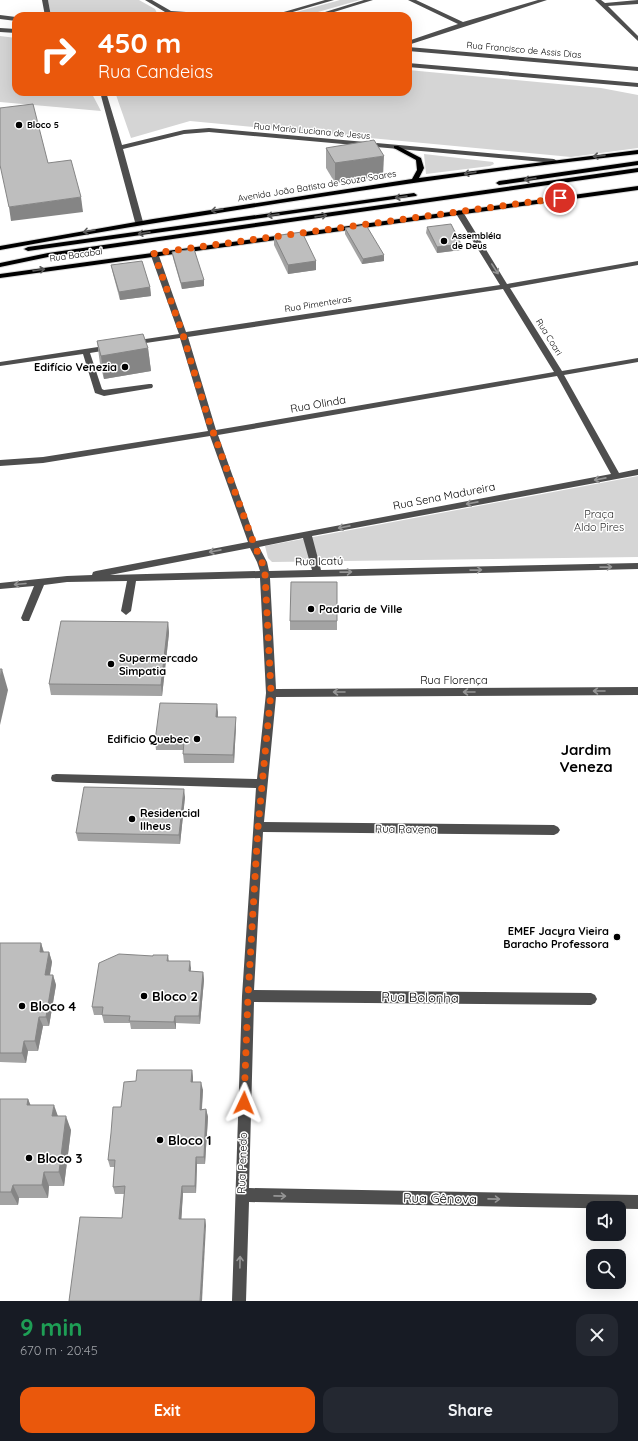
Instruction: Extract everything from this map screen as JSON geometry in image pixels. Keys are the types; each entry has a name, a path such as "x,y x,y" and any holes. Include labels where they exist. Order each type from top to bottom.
{"main road":[{"path":"396,147 419,159 422,167 421,172 414,181"},
{"name":"Avenida João Batista de Souza Soares","path":"0,248 139,222 554,161 638,152"},
{"path":"0,253 638,163"},
{"path":"0,265 48,255 638,170"},
{"name":"Rua Bacabal","path":"0,276 154,253 638,188"}],"street":[{"path":"45,0 47,12"},
{"path":"150,2 164,0"},
{"path":"288,12 331,0"},
{"path":"329,12 370,0"},
{"path":"411,0 463,24"},
{"path":"412,42 463,24 544,0"},
{"path":"598,0 638,39"},
{"path":"150,2 165,12"},
{"path":"604,5 638,2"},
{"path":"0,17 12,18"},
{"path":"0,30 12,32"},
{"name":"Rua Francisco de Assis Dias","path":"412,49 638,69"},
{"path":"412,65 638,86"},
{"path":"104,96 139,222"},
{"name":"Rua Maria Luciana de Jesus","path":"119,148 196,130 554,161"},
{"name":"Rua Coari","path":"459,212 559,373 616,476"},
{"name":"Rua Penedo","path":"154,253 183,335 214,433 254,544 262,562 265,574 271,692 258,827 248,996 239,1301"},
{"name":"Rua Pimenteiras","path":"0,364 506,286 638,263"},
{"path":"86,351 98,391 104,393 149,386"},
{"name":"Rua Olinda","path":"0,463 43,460 214,433 638,360"},
{"name":"Rua Sena Madureira","path":"67,579 638,472"},
{"path":"307,534 317,573"},
{"name":"Rua Icatú","path":"0,586 67,579 638,566"},
{"path":"126,611 132,578"},
{"path":"26,618 40,583"},
{"name":"Rua Florença","path":"271,692 638,691"},
{"path":"56,778 262,784"},
{"name":"Rua Ravena","path":"258,827 554,830"},
{"name":"Rua Bolonha","path":"248,996 591,999"},
{"name":"Rua Gênova","path":"241,1195 638,1202"}],"green space":[{"path":"48,0 139,0 155,9 156,12 50,12"},
{"path":"340,0 360,0 318,12 296,12"},
{"path":"0,36 12,38 12,96 93,96 101,111 0,102"},
{"path":"412,70 601,88 638,95 638,148 571,157 190,121 131,138 116,96 412,96"},
{"path":"424,154 493,162 494,164 490,166 426,174"},
{"name":"Praça Aldo Pires","path":"638,476 638,557 272,562 268,558 265,546"}],"building":[{"path":"33,104 48,163 71,160 81,197 9,207 0,165 0,108"},
{"path":"374,140 384,156 335,163 326,148"},
{"name":"Assembléia de Deus","path":"451,224 461,244 437,247 427,227"},
{"path":"366,225 384,255 363,259 345,228"},
{"path":"302,232 316,261 288,265 274,236"},
{"path":"194,249 204,280 181,283 172,252"},
{"path":"142,261 150,287 119,292 111,265"},
{"path":"143,334 148,348 101,356 97,341"},
{"path":"291,582 337,582 337,621 290,621"},
{"name":"Supermercado Simpatia","path":"61,621 168,622 161,685 49,684"},
{"name":"Edificio Quebec","path":"160,703 217,704 216,717 236,717 233,755 183,754 184,741 155,741"},
{"name":"Residencial Ilheus","path":"84,787 184,789 179,835 76,833"},
{"name":"Bloco 4","path":"0,943 41,943 40,952 49,952 45,975 53,975 46,1017 39,1017 35,1041 24,1041 22,1053 0,1053"},
{"name":"Bloco 2","path":"119,954 153,956 168,955 167,961 190,961 189,971 203,972 199,1016 175,1016 174,1022 129,1021 130,1016 102,1015 103,1007 92,1007 99,963"},
{"path":"137,1070 192,1070 191,1082 201,1082 200,1110 206,1109 204,1157 196,1157 195,1186 182,1186 179,1219 205,1219 200,1301 69,1301 80,1217 122,1218 125,1186 113,1187 115,1160 108,1160 113,1107 121,1107 124,1082 136,1081"},
{"name":"Bloco 3","path":"0,1099 28,1099 27,1105 54,1105 52,1116 66,1116 59,1172 44,1172 42,1185 13,1185 11,1192 0,1192"}],"place":[{"name":"Bloco 5","path":"19,125"},
{"name":"Assembléia de Deus","path":"444,241"},
{"name":"Edifício Venezia","path":"125,367"},
{"name":"Padaria de Ville","path":"311,609"},
{"name":"Supermercado Simpatia","path":"111,664"},
{"name":"Edificio Quebec","path":"197,739"},
{"name":"Residencial Ilheus","path":"132,819"},
{"name":"EMEF Jacyra Vieira Baracho Professora","path":"617,937"},
{"name":"Bloco 2","path":"144,996"},
{"name":"Bloco 4","path":"22,1006"},
{"name":"Bloco 1","path":"160,1140"},
{"name":"Bloco 3","path":"29,1158"}],"district":[{"name":"Jardim Veneza","path":"586,758"}],"route":[{"path":"244,1103 248,996 258,827 271,692 268,664 265,574 262,562 208,418 183,335 154,253 560,198"}]}
